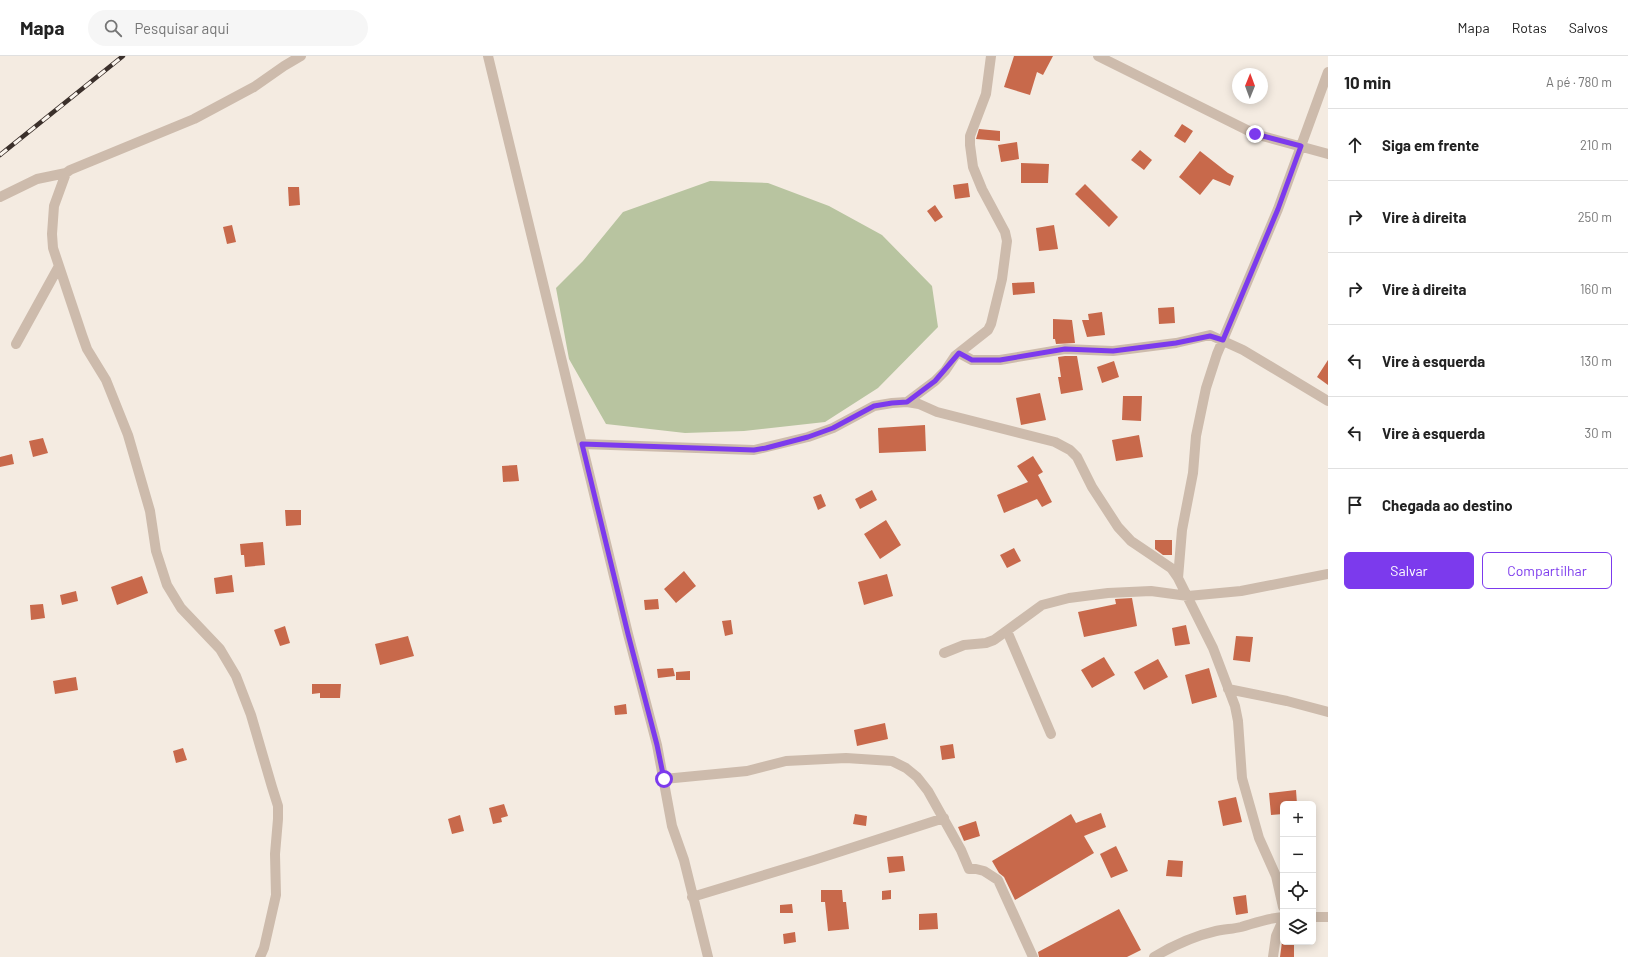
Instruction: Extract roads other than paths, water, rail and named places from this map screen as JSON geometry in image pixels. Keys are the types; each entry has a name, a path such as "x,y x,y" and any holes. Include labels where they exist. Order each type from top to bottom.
{"street":[{"path":"0,197 37,179 66,173 82,164 194,119 254,87 301,56"},
{"path":"488,56 628,634 657,745 672,826 684,860 708,957"},
{"path":"907,402 935,381 959,353 988,330 991,324 1007,248 1006,232 982,189 973,167 970,145 970,136 986,94 991,56"},
{"path":"1098,56 1255,134 1328,154"},
{"path":"1178,578 1182,530 1193,473 1196,436 1200,413 1217,354 1278,209 1328,72"},
{"path":"66,173 54,206 52,222 53,248 82,335 106,380 128,435 150,511 156,551 167,584 181,608 220,649 236,676 251,715 278,806 275,854 276,895 264,948 260,957"},
{"path":"16,344 59,266"},
{"path":"959,353 972,360 1000,360 1065,349 1121,350 1176,343 1210,336 1223,340 1243,350 1328,402"},
{"path":"582,444 754,450 808,437 833,428 874,406 907,402 919,404 937,412 1055,442 1070,450 1077,457 1092,486 1118,527 1130,541 1171,568 1188,596 1213,648 1238,721 1242,778 1259,838 1276,876 1280,894"},
{"path":"944,653 964,645 986,643 1007,631 1042,605 1064,599 1108,593 1151,591 1188,596 1241,591 1328,574"},
{"path":"1007,631 1051,734"},
{"path":"1228,689 1287,701 1328,712"},
{"path":"664,779 746,771 786,761 846,758 892,761 906,768 917,777 928,791 961,850 969,869 984,871 998,880 1033,957"},
{"path":"692,897 944,818"},
{"path":"1154,957 1173,946 1216,930 1239,927 1280,917"},
{"path":"1316,917 1328,917"},
{"path":"1273,957 1276,936 1280,927"}],"railway":[{"path":"0,155 123,56"}]}
